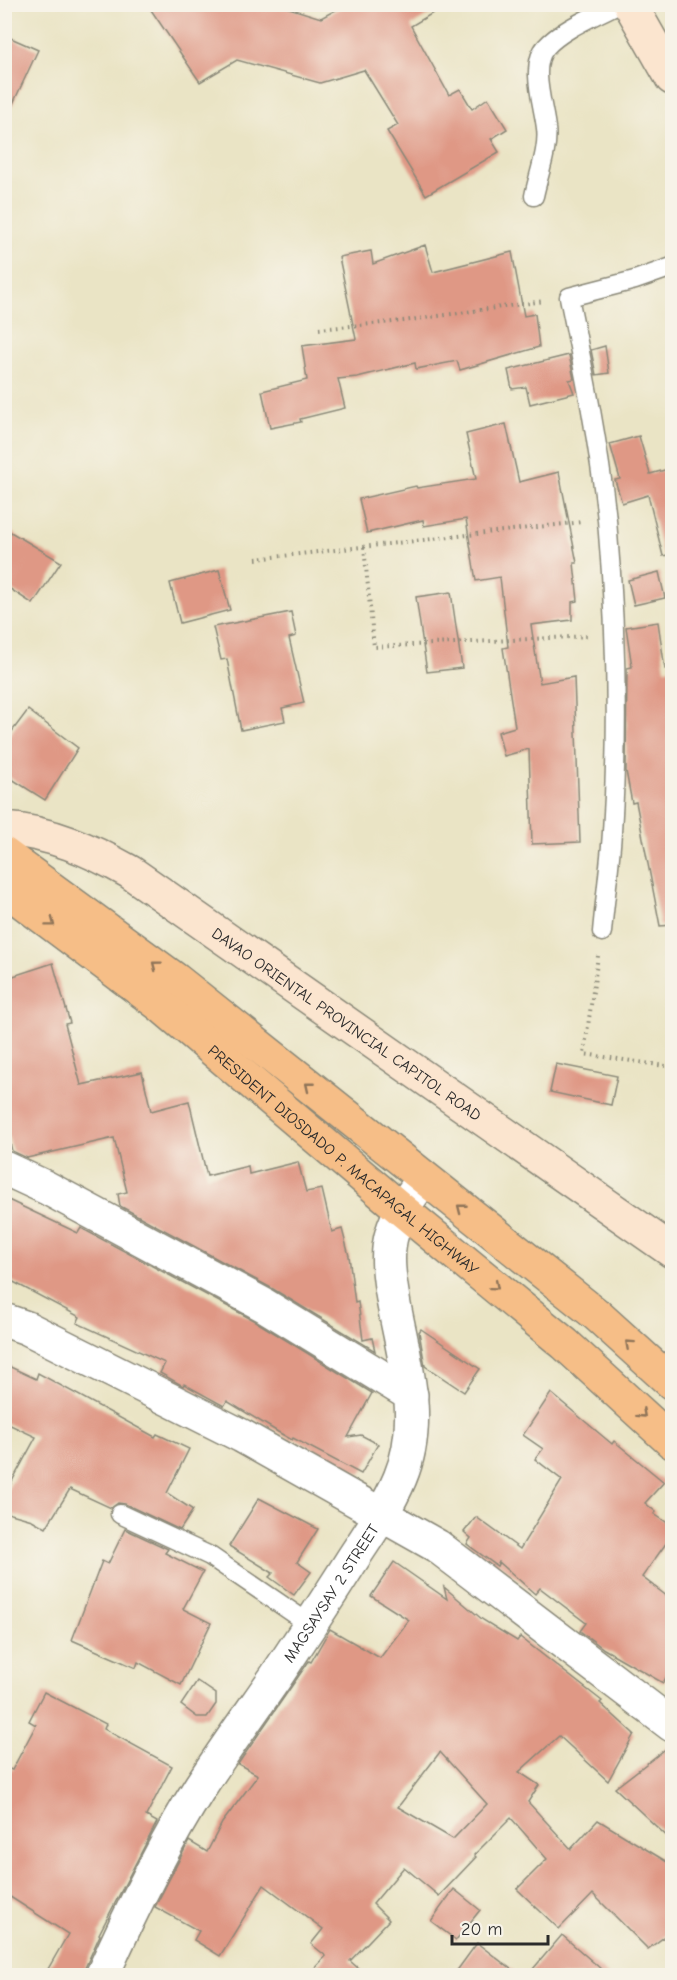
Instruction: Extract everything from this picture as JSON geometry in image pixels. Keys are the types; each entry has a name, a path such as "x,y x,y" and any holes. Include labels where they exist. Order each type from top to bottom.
{"main road":[{"name":"PRESIDENT DIOSDADO P. MACAPAGAL HIGHWAY","path":"4,854 176,980 597,1315 672,1383"},
{"name":"PRESIDENT DIOSDADO P. MACAPAGAL HIGHWAY","path":"4,888 159,1004 402,1210 565,1344 672,1442"}],"street":[{"path":"630,4 672,78"},
{"name":"DAVAO ORIENTAL PROVINCIAL CAPITOL ROAD","path":"4,829 35,833 62,840 109,860 130,872 672,1251"},
{"path":"4,1168 47,1188 264,1305 411,1395"},
{"name":"MAGSAYSAY 2 STREET","path":"102,1976 126,1920 200,1787 311,1625 381,1515 400,1478 410,1448 413,1424 411,1395 391,1288 388,1256 392,1233 402,1210 424,1178"},
{"path":"4,1320 27,1328 242,1436 437,1546 672,1725"}],"lane":[{"path":"534,196 547,138 538,74 539,60 544,48 559,36 617,4"},
{"path":"602,932 612,822 616,734 615,635 606,519 591,407 569,297 635,280 672,267"},
{"path":"120,1514 210,1556 311,1625"}],"path":[{"path":"319,329 403,321 569,297"},
{"path":"256,559 606,519"},
{"path":"364,546 374,647 615,635"},
{"path":"602,932 584,1054 672,1067"}],"building":[{"path":"147,4 276,4 321,18 347,4 448,4 411,26 449,95 460,89 472,109 488,98 507,129 491,139 499,152 426,195 387,131 398,125 364,70 320,83 237,60 200,82"},
{"path":"4,35 38,50 4,123"},
{"path":"425,245 433,272 512,252 524,316 535,314 539,347 460,370 457,361 416,369 415,363 357,377 338,379 345,408 300,419 301,422 270,428 262,391 307,380 302,346 356,339 339,257 371,251 373,264"},
{"path":"605,346 609,373 596,375 591,350"},
{"path":"569,355 574,379 569,380 574,393 530,404 526,387 512,389 508,370"},
{"path":"506,424 519,482 559,472 577,563 574,563 578,601 572,602 572,620 531,625 540,683 574,677 580,842 532,844 529,749 504,756 498,732 515,727 503,648 508,647 500,577 476,581 466,519 424,526 423,520 367,533 359,499 416,486 417,488 476,479 466,434"},
{"path":"639,436 650,474 672,468 672,554 663,556 648,495 622,503 615,480 620,479 610,444"},
{"path":"4,528 61,562 33,604 4,585"},
{"path":"219,570 230,610 180,623 170,583"},
{"path":"659,572 665,598 634,605 628,580"},
{"path":"451,592 462,668 427,672 416,597"},
{"path":"291,612 296,636 289,638 304,703 282,708 285,721 241,730 227,659 221,660 213,627"},
{"path":"658,622 665,669 671,668 672,681 672,738 668,739 672,763 672,796 668,797 672,824 672,925 660,926 636,802 632,803 626,771 627,668 632,667 626,627"},
{"path":"28,710 78,748 45,800 4,774 4,742"},
{"path":"53,963 70,1023 65,1024 81,1085 142,1072 151,1111 189,1101 207,1176 248,1166 249,1174 298,1162 306,1192 322,1189 332,1232 342,1229 349,1256 355,1303 358,1302 363,1340 372,1338 375,1351 273,1289 120,1206 118,1194 127,1192 114,1138 27,1158 12,1151 4,1120 4,979"},
{"path":"556,1064 617,1076 611,1105 550,1092"},
{"path":"4,1198 78,1233 81,1228 255,1321 372,1393 348,1437 361,1435 378,1444 361,1474 293,1438 292,1440 227,1401 224,1406 184,1384 183,1386 160,1373 165,1363 77,1323 80,1317 4,1277"},
{"path":"421,1329 480,1369 464,1392 425,1366 419,1332"},
{"path":"4,1364 36,1379 38,1373 155,1437 157,1434 189,1449 167,1493 193,1510 180,1530 125,1504 118,1503 111,1508 70,1489 46,1528 32,1520 4,1512 4,1496 36,1437 4,1422"},
{"path":"551,1393 612,1444 614,1441 664,1482 645,1503 656,1512 654,1514 672,1526 672,1535 642,1577 672,1600 672,1666 663,1683 604,1649 580,1631 586,1623 540,1588 535,1594 499,1562 497,1566 467,1544 471,1538 464,1532 476,1517 520,1549 562,1480 535,1459 543,1449 523,1435"},
{"path":"259,1498 318,1529 297,1562 311,1572 294,1595 269,1577 273,1573 229,1546"},
{"path":"125,1529 168,1549 165,1553 203,1572 183,1609 211,1623 181,1685 138,1662 136,1668 72,1640 102,1561 108,1564"},
{"path":"394,1562 447,1599 444,1587 483,1620 517,1641 520,1637 602,1701 600,1703 634,1734 608,1781 559,1736 519,1772 539,1785 528,1802 571,1849 598,1820 672,1865 672,1931 648,1949 593,1894 559,1929 517,1889 547,1859 511,1818 474,1855 476,1857 439,1896 404,1867 373,1904 389,1920 350,1961 367,1976 307,1976 326,1956 311,1944 323,1929 264,1885 220,1956 194,1940 199,1931 155,1907 189,1841 207,1852 222,1823 258,1775 238,1764 309,1661 311,1662 330,1629 380,1658 409,1620 371,1596","holes":["440,1752 487,1804 453,1839 398,1807"]},
{"path":"197,1681 216,1694 216,1704 207,1717 197,1717 181,1705"},
{"path":"44,1692 106,1724 104,1729 172,1766 146,1816 157,1822 99,1934 84,1976 44,1976 68,1934 4,1893 4,1767 12,1770 36,1725 29,1721"},
{"path":"672,1744 672,1841 615,1788"},
{"path":"454,1889 480,1910 456,1940 431,1921"},
{"path":"562,1935 609,1976 527,1976"},
{"path":"477,1943 520,1976 453,1976"}]}
